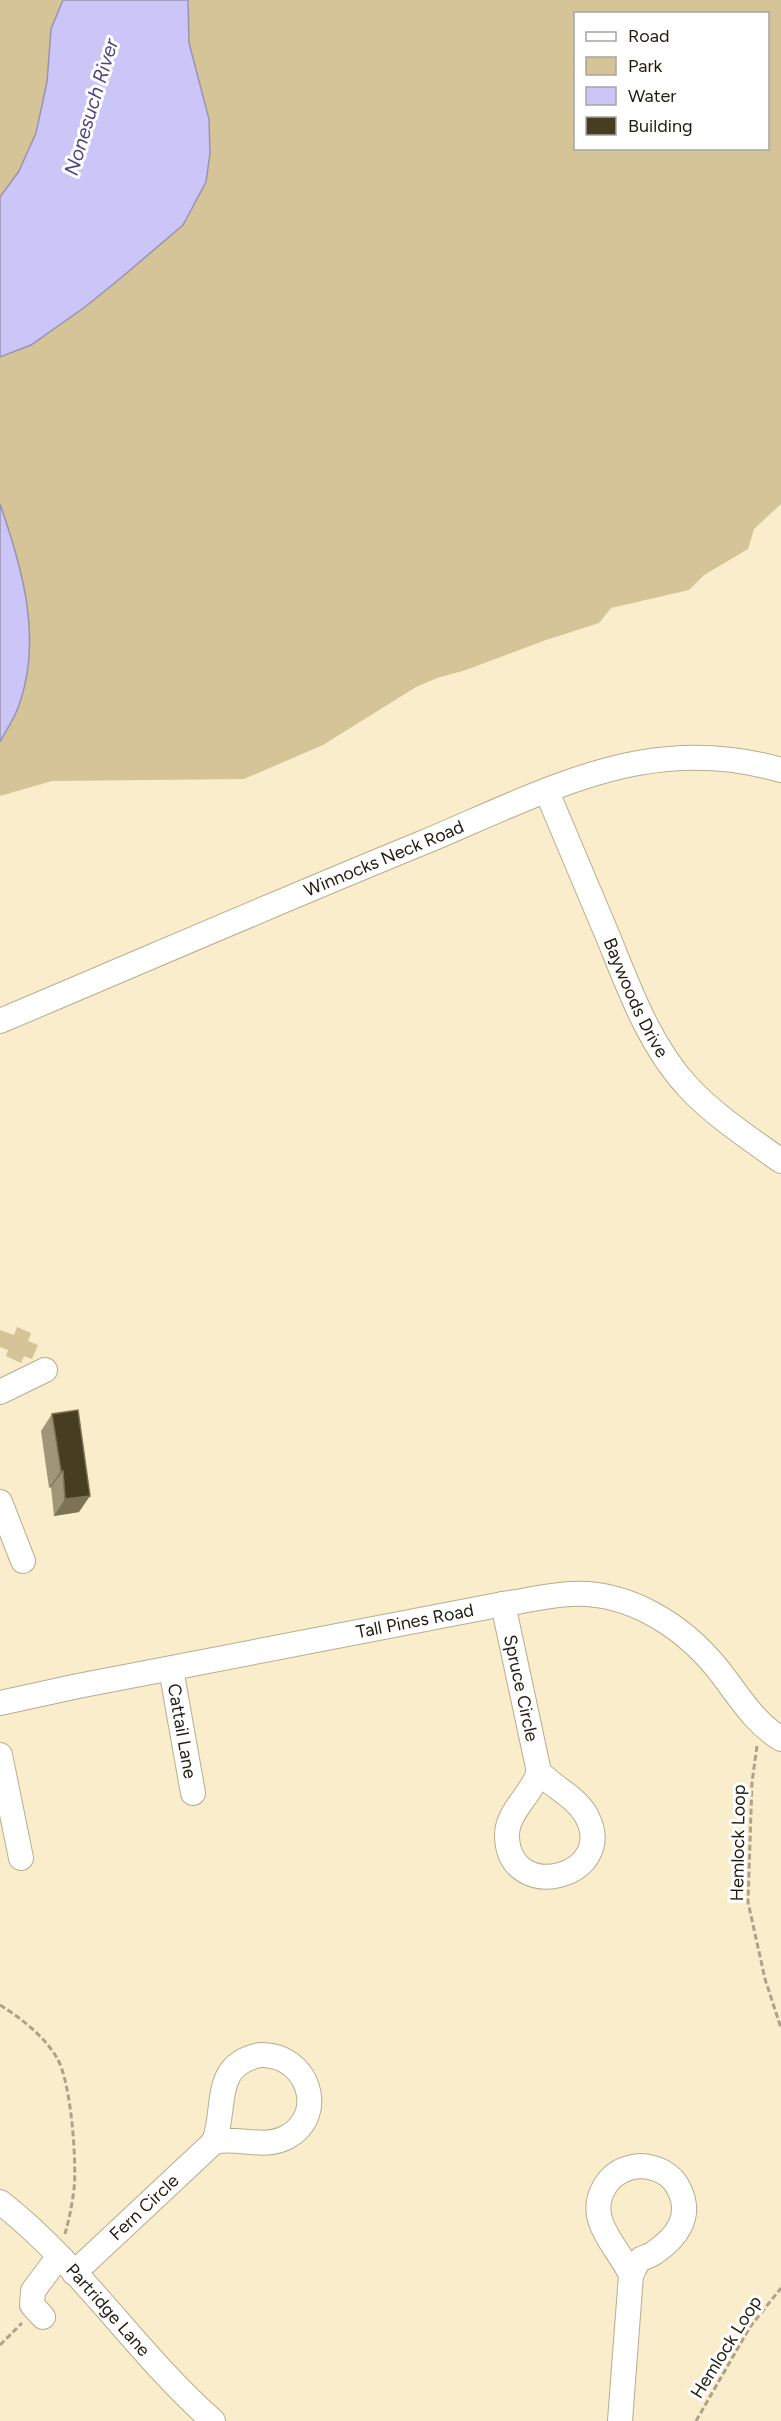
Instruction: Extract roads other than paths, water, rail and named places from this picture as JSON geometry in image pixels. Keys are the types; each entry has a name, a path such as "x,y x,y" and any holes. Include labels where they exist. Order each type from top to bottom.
{"street":[{"name":"Winnocks Neck Road","path":"0,1021 547,792 620,767 673,758 724,758 781,770"},
{"name":"Baywoods Drive","path":"547,792 621,970 650,1033 664,1056 688,1087 715,1112 781,1161"},
{"path":"0,1392 45,1370"},
{"path":"0,1502 23,1561"},
{"name":"Tall Pines Road","path":"0,1703 503,1604 571,1594 591,1594 620,1600 649,1612 672,1626 694,1644 757,1720 774,1734"},
{"name":"Spruce Circle","path":"503,1604 539,1772"},
{"name":"Cattail Lane","path":"171,1669 193,1793"},
{"path":"0,1755 21,1858"},
{"path":"267,2055 281,2058 299,2071 306,2083 309,2105 296,2131 284,2139 270,2143 249,2140 214,2142 222,2108 223,2086 234,2068 246,2059 267,2055"},
{"name":"Fern Circle","path":"39,2313 32,2302 33,2291 214,2142"},
{"name":"Partridge Lane","path":"0,2202 67,2265 213,2421"},
{"path":"620,2421 631,2275"}],"water":[{"name":"Nonesuch River","path":"63,0 188,0 189,43 209,119 210,153 206,182 183,225 122,277 85,307 31,345 0,357 0,197 19,171 36,133 47,82 51,29"},
{"path":"0,504 16,553 27,603 29,655 26,680 17,710 0,742"}]}
